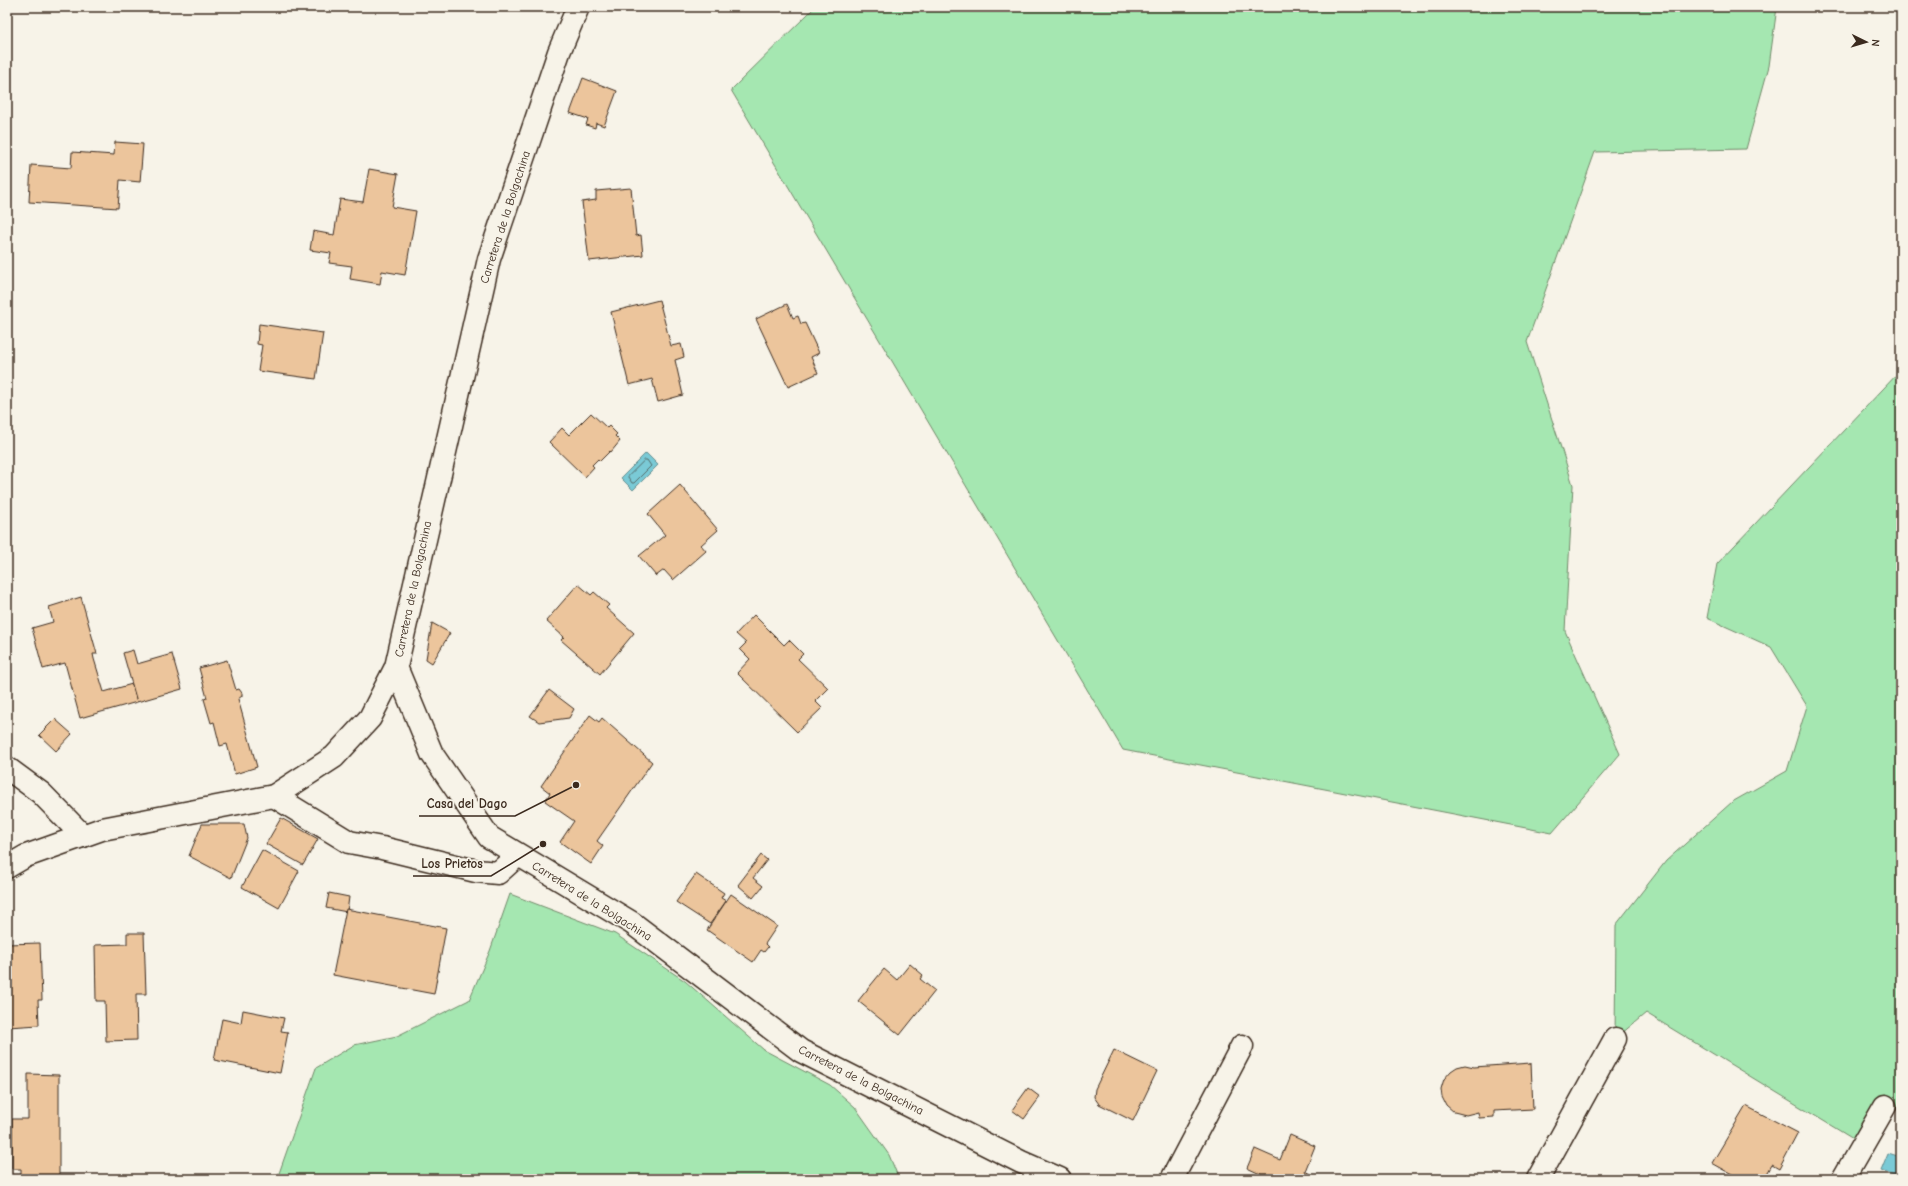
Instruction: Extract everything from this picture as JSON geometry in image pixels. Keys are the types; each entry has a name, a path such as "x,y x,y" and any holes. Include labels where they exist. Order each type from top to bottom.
{"street":[{"name":"Carretera de la Bolgachina","path":"578,7 559,52 489,259 396,667 432,754 489,837 632,924 801,1051 1014,1158 1060,1179"},
{"path":"7,867 26,856 102,829 274,796 334,757 370,718 396,667"},
{"path":"7,768 41,794 83,836"},
{"path":"274,796 349,842 382,848 476,872 498,873 518,855"},
{"path":"1538,1179 1615,1039"},
{"path":"1172,1179 1242,1046"},
{"path":"1843,1179 1885,1106"}],"green space":[{"path":"815,7 1777,7 1769,66 1746,149 1595,152 1527,342 1573,485 1565,631 1620,754 1552,833 1123,750 731,90"},
{"path":"1901,370 1901,1111 1885,1106 1863,1145 1646,1013 1615,1039 1616,925 1666,861 1732,802 1787,771 1807,706 1771,647 1707,618 1717,564"},
{"path":"510,894 615,934 685,981 764,1050 830,1085 855,1107 889,1155 899,1179 277,1179 316,1068 354,1045 397,1036 469,1000 490,951"}],"water":[{"path":"646,453 658,465 633,490 621,478"},
{"path":"1888,1153 1901,1157 1901,1177 1881,1170"}],"building":[{"path":"583,78 617,91 604,126 596,123 595,128 586,125 588,119 570,113"},
{"path":"115,142 143,144 140,182 120,180 118,208 29,202 31,165 71,168 72,152 114,155"},
{"path":"369,169 398,174 392,207 416,211 405,275 382,271 380,284 350,279 352,266 329,263 331,253 310,250 313,231 334,235 340,199 363,202"},
{"path":"631,188 636,236 641,235 643,255 589,261 582,202 596,200 596,191"},
{"path":"659,300 671,346 681,344 684,357 675,360 683,395 658,402 652,379 629,385 611,312"},
{"path":"787,304 793,318 798,316 801,324 805,323 819,353 811,357 818,373 788,387 756,319"},
{"path":"259,324 323,333 316,379 258,371 262,345 257,344"},
{"path":"591,413 607,428 609,426 617,434 615,436 620,441 611,452 610,451 600,461 598,459 592,465 594,467 585,477 549,442 562,428 569,435"},
{"path":"680,485 718,530 701,545 706,551 673,580 664,570 656,576 639,556 665,535 648,514"},
{"path":"578,584 591,595 594,592 609,605 606,608 634,633 600,674 561,640 564,637 546,621"},
{"path":"81,597 97,654 93,654 104,692 132,684 137,702 80,718 65,663 43,669 32,628 53,622 49,607"},
{"path":"754,615 784,645 789,640 803,654 798,659 828,688 815,701 822,708 797,732 737,673 750,659 740,649 746,643 736,634"},
{"path":"432,623 450,633 432,663 426,659"},
{"path":"133,650 137,664 172,654 182,689 137,702 123,653"},
{"path":"227,660 236,690 239,689 242,693 242,696 238,699 257,767 235,774 227,744 220,746 214,722 211,723 204,699 207,698 199,668"},
{"path":"549,690 574,709 569,718 539,722 530,716"},
{"path":"590,715 599,722 602,718 652,762 597,841 603,846 591,864 560,842 574,821 545,801 550,793 541,786"},
{"path":"55,719 72,734 56,751 39,735"},
{"path":"281,818 318,839 303,865 266,844"},
{"path":"202,824 244,824 247,838 231,878 189,856"},
{"path":"262,850 299,871 279,908 242,887"},
{"path":"761,855 767,860 753,878 763,886 753,898 738,885"},
{"path":"696,874 724,893 721,898 726,901 710,924 676,902"},
{"path":"329,893 349,897 347,912 326,908"},
{"path":"731,894 777,926 765,944 768,947 764,952 761,950 753,962 707,930"},
{"path":"346,909 446,928 434,994 333,975"},
{"path":"127,933 144,933 146,994 136,994 137,1040 106,1041 105,1001 96,1001 95,945 127,944"},
{"path":"40,943 42,1000 38,1000 39,1025 8,1027 7,944"},
{"path":"910,964 923,975 920,979 935,991 900,1035 858,1001 884,969 897,980"},
{"path":"243,1010 284,1018 281,1031 288,1032 280,1073 214,1060 222,1019 241,1023"},
{"path":"1114,1050 1157,1071 1133,1121 1099,1104 1094,1097 1095,1089"},
{"path":"1531,1063 1533,1109 1494,1111 1494,1117 1479,1118 1478,1112 1466,1115 1454,1112 1446,1105 1442,1097 1441,1089 1444,1079 1457,1067 1465,1065 1474,1067"},
{"path":"28,1074 59,1075 59,1179 21,1179 21,1169 12,1169 12,1119 28,1119"},
{"path":"1028,1088 1040,1097 1024,1119 1012,1110"},
{"path":"1746,1106 1798,1133 1779,1169 1772,1165 1764,1179 1741,1179 1712,1163"},
{"path":"1290,1135 1315,1146 1305,1171 1310,1174 1308,1179 1271,1179 1247,1168 1255,1149 1280,1160"}],"place":[{"name":"Casa del Dago","path":"576,785"},
{"name":"Los Prietos","path":"543,844"}]}
